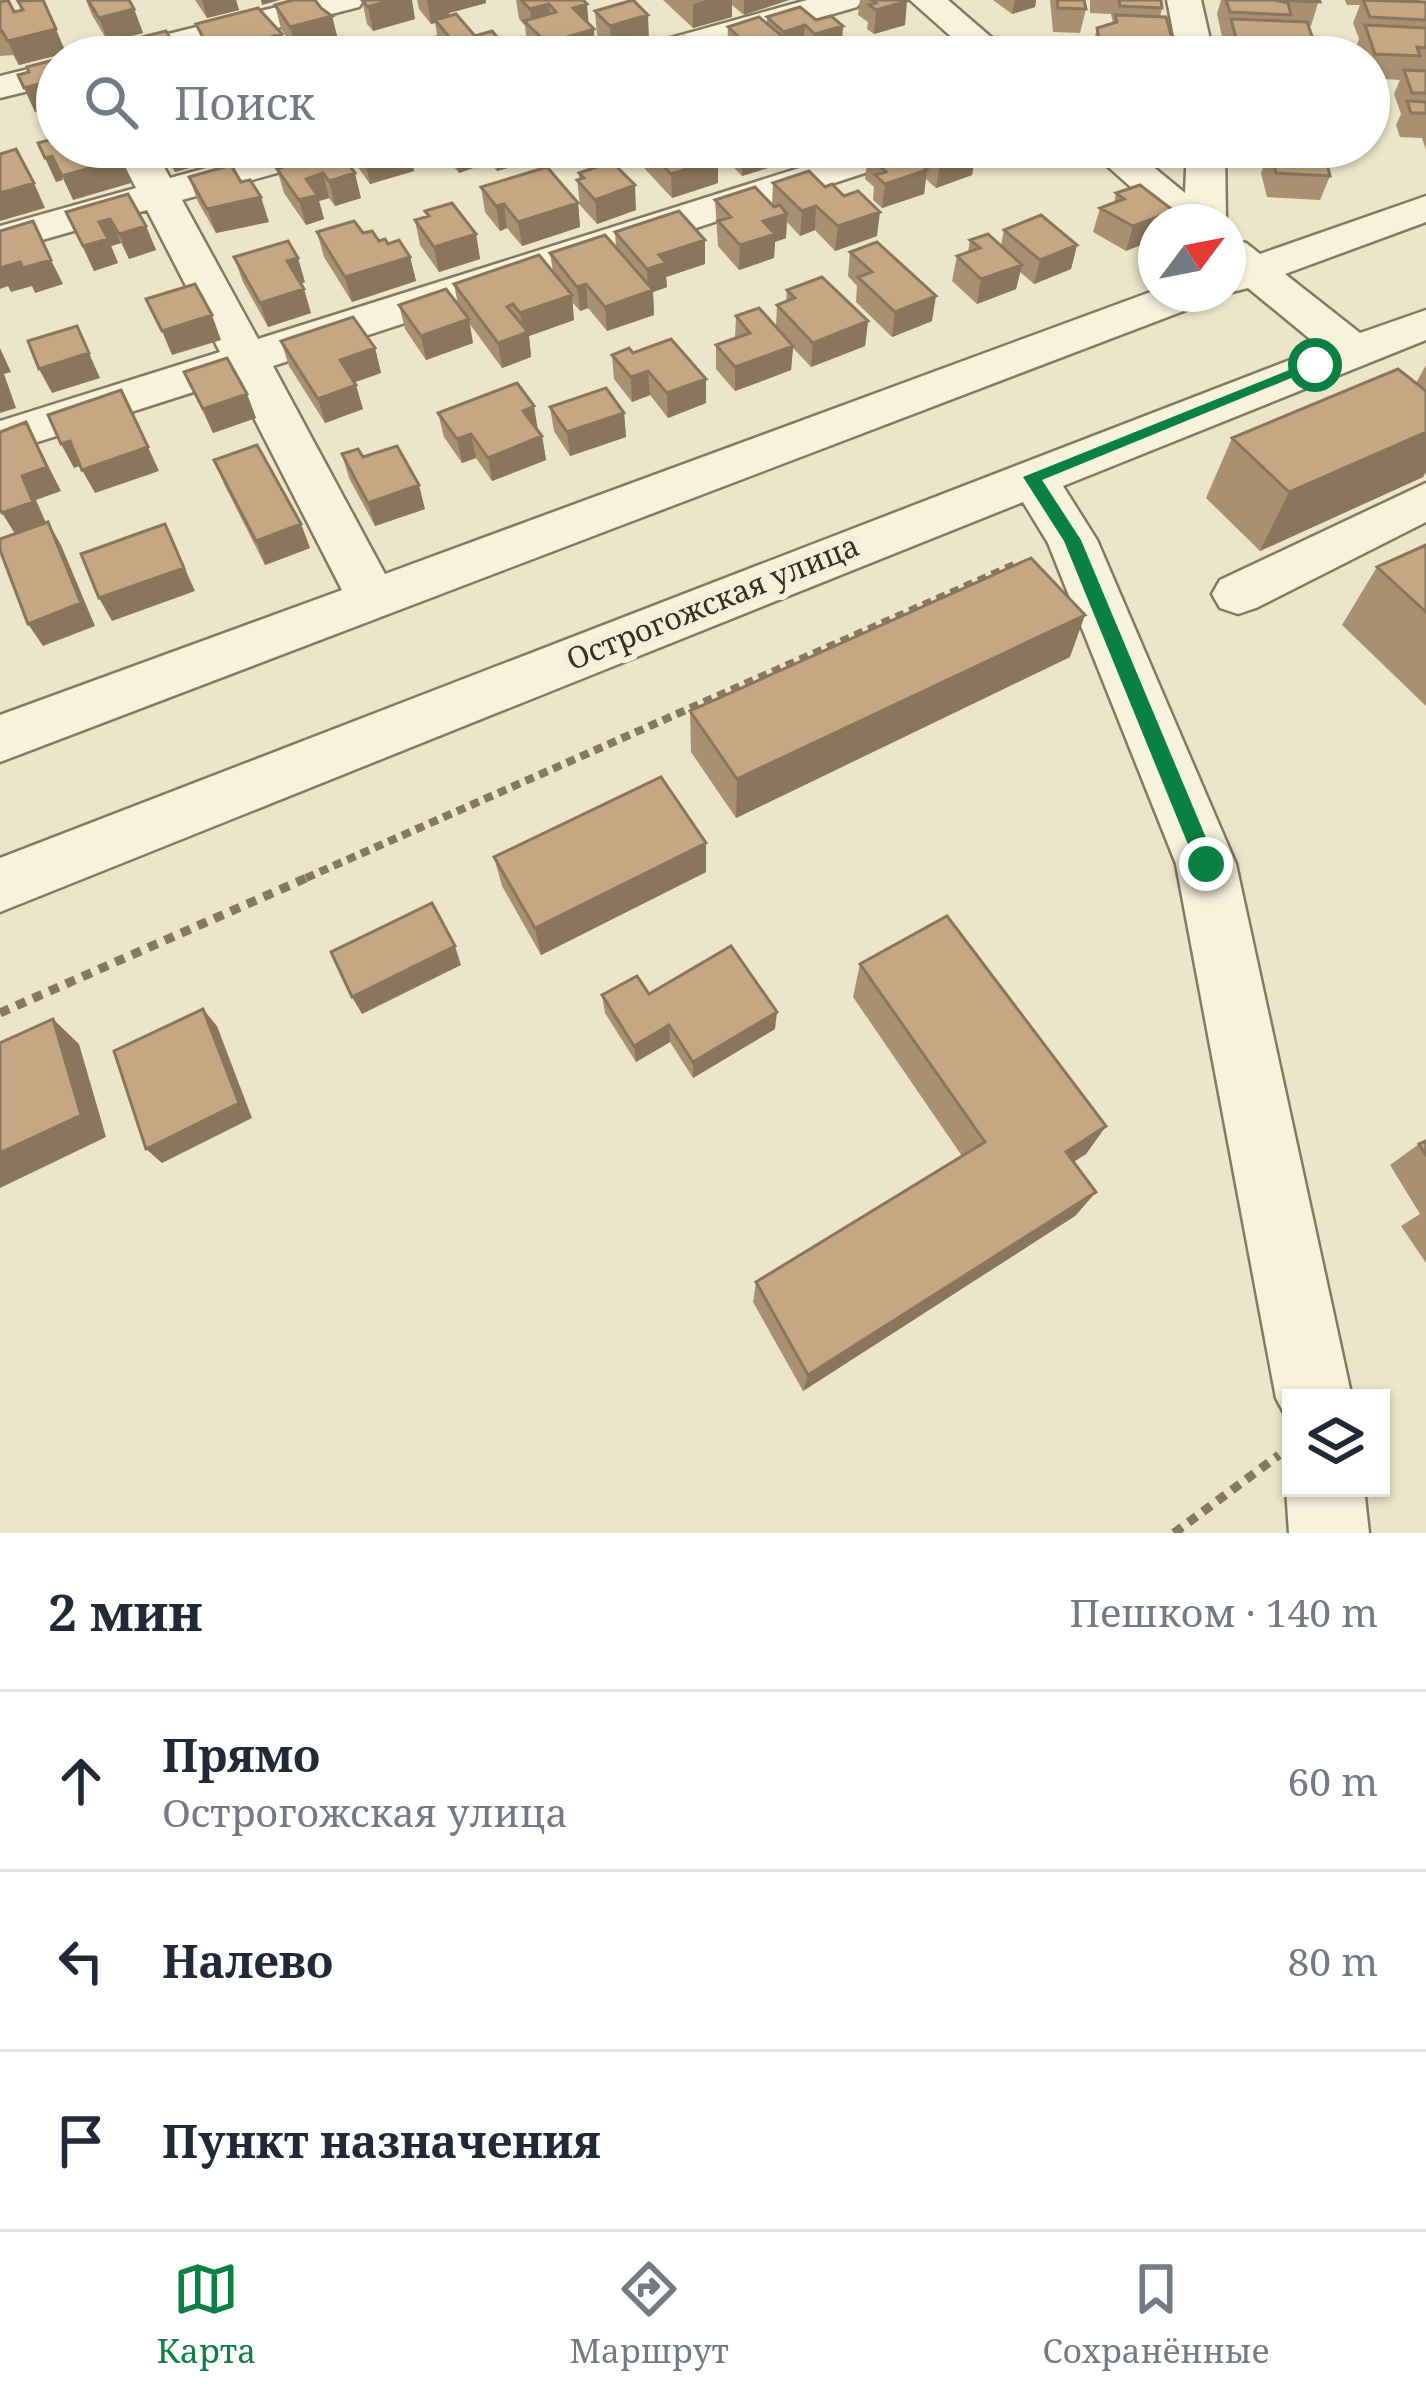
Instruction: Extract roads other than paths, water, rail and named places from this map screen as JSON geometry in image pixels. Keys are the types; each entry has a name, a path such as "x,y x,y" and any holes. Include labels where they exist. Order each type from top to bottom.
{"street":[{"path":"204,36 346,0"},
{"path":"718,36 845,0"},
{"path":"927,0 971,36"},
{"path":"1184,0 1192,36"},
{"path":"0,87 36,78"},
{"path":"144,168 374,601"},
{"path":"0,239 252,168"},
{"path":"0,438 841,168"},
{"path":"1130,168 1173,204"},
{"path":"1205,204 1206,168"},
{"path":"1246,264 1426,208"},
{"path":"1246,274 1353,351"},
{"path":"0,739 1138,312"},
{"name":"Острогожская улица","path":"0,885 1426,324"},
{"path":"1032,477 1072,540 1206,864 1312,1389"},
{"path":"1238,594 1426,501"},
{"path":"1365,530 1411,568"},
{"path":"1326,1497 1329,1533"}]}
